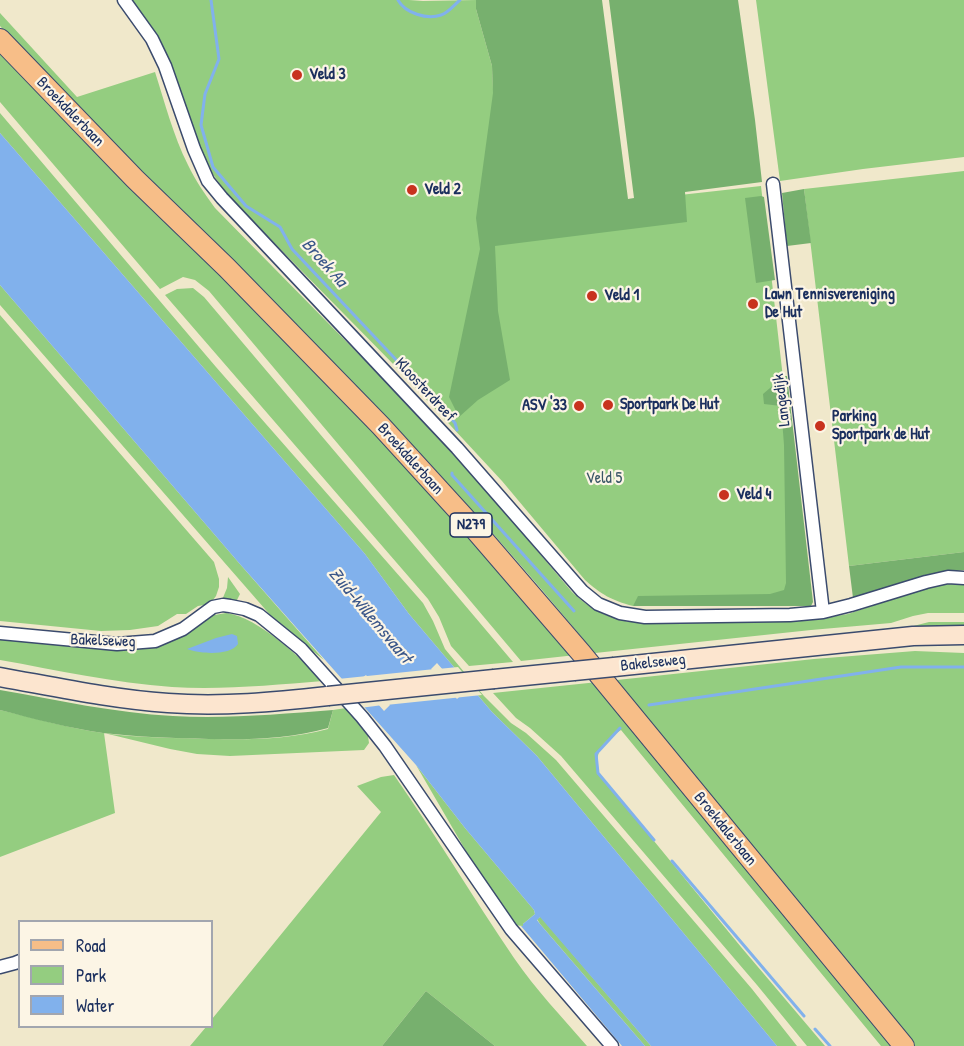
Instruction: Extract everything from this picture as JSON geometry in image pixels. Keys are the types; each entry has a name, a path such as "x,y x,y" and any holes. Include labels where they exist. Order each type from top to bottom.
{"main road":[{"name":"Broekdalerbaan","path":"0,39 135,180 252,292 381,426 464,517 582,654 904,1046"}],"street":[{"name":"Kloosterdreef","path":"124,0 152,39 165,66 194,149 208,181 457,448 582,591 598,604 620,613 645,617 790,615 823,612 851,606 926,582 964,578"},
{"name":"Langedijk","path":"773,184 823,612"},
{"name":"Bakelseweg","path":"0,633 117,644 155,641 183,629 213,607 230,606 259,615 301,650 362,717 385,746 512,928 612,1046"},
{"name":"Bakelseweg","path":"0,677 80,692 171,703 236,703 328,696 914,636 964,635"},
{"path":"0,967 18,962"}],"green space":[{"name":"Sportpark De Hut","path":"128,0 476,0 476,9 492,66 493,89 495,89 491,216 761,186 809,605 633,606 607,596 585,580 502,481 399,370 229,197 205,163"},
{"path":"476,0 602,0 628,199 634,198 609,0 738,0 762,182 685,192 687,222 495,246 498,311 510,380 478,400 459,417 449,397 480,249 476,218 493,93 492,66 476,9"},
{"path":"756,0 964,0 964,157 780,181"},
{"path":"0,13 77,97 155,72 183,154 197,182 215,208 447,444 572,592 592,608 629,622 795,621 848,614 922,589 945,583 964,583 964,613 928,613 891,623 595,653 489,529 406,439 139,173 46,76 0,26"},
{"path":"0,50 90,146 193,244 367,422 576,655 521,661 209,291 195,280 183,277 160,289 0,102"},
{"path":"0,113 216,367 423,603 445,649 484,696 511,723 526,733 556,760 752,989 797,1046 777,1046 537,756 492,712 409,614 365,554 0,133"},
{"path":"964,171 964,552 849,566 804,189"},
{"path":"804,189 811,243 787,246 782,193"},
{"path":"764,197 775,280 756,283 745,198"},
{"path":"0,285 324,660 278,624 0,305"},
{"path":"193,288 204,297 513,662 469,666 451,646 439,617 428,599 165,295 177,289"},
{"path":"0,315 214,562 219,587 210,604 198,606 186,614 177,614 158,626 130,630 101,631 0,621"},
{"path":"787,376 813,602 811,606 633,606 638,596 770,594 784,590 786,583 784,445 781,406 764,404 763,394"},
{"path":"964,552 964,570 930,574 853,598 849,566"},
{"path":"228,577 240,594 236,602 222,600 227,588"},
{"path":"226,613 239,616 265,630 291,650 323,681 229,687 172,687 107,679 0,660 0,639 123,649 209,616"},
{"path":"929,622 964,622 964,626 894,631"},
{"path":"915,651 964,653 964,1046 915,1046 617,680 814,659"},
{"path":"598,682 893,1046 881,1046 621,730 601,748 598,759 599,774 825,1046 807,1046 561,756 516,718 493,693"},
{"path":"0,690 108,709 173,716 233,716 333,710 328,728 284,737 224,739 143,736 90,731 0,710"},
{"path":"346,708 368,736 369,743 364,750 230,756 197,754 105,733 144,737 213,739 285,737 328,729 333,710"},
{"path":"0,710 64,726 104,733 115,813 0,857"},
{"path":"416,765 534,910 535,914 523,926 513,925 506,920"},
{"path":"394,775 522,970 587,1046 495,1046 426,991 382,1046 190,1046 205,1028 213,1028 213,1018 381,812 357,786"},
{"path":"541,917 651,1046 645,1046 540,924 537,919"},
{"path":"426,991 495,1046 382,1046"}],"water":[{"name":"Zuid-Willemsvaart","path":"0,133 365,554 409,614 492,712 537,756 777,1046 651,1046 540,917 537,920 540,924 645,1046 622,1046 521,926 535,914 534,910 416,765 0,285","holes":["437,663 463,693 457,699 431,669","366,675 390,705 384,711 358,681"]},
{"path":"232,634 237,636 238,644 228,651 207,653 187,649 216,638"}],"pier":[{"path":"458,667 482,695 386,705 365,679 362,681 383,705 360,708 338,679 435,669 457,695 459,693 438,669"}],"waterway":[{"name":"Broek Aa","path":"211,0 219,59 205,94 201,125 213,167 246,206 280,227 292,249 448,415 455,423 457,430"},
{"name":"Broek Aa","path":"398,0 411,12 429,17 444,14 460,0"},
{"path":"452,473 574,611"},
{"path":"649,705 901,667 964,667"},
{"path":"620,728 596,754 598,773 654,840"},
{"path":"672,861 804,1016"},
{"path":"815,1029 830,1046"}],"place":[{"name":"Veld 3","path":"297,75"},
{"name":"Veld 2","path":"412,190"},
{"name":"Veld 1","path":"592,296"},
{"name":"Lawn Tennisvereniging De Hut","path":"753,304"},
{"name":"Sportpark De Hut","path":"608,405"},
{"name":"ASV '33","path":"579,406"},
{"name":"Parking Sportpark de Hut","path":"820,426"},
{"name":"Veld 4","path":"724,495"}],"park label":[{"name":"Veld 5","path":"604,479"}]}
